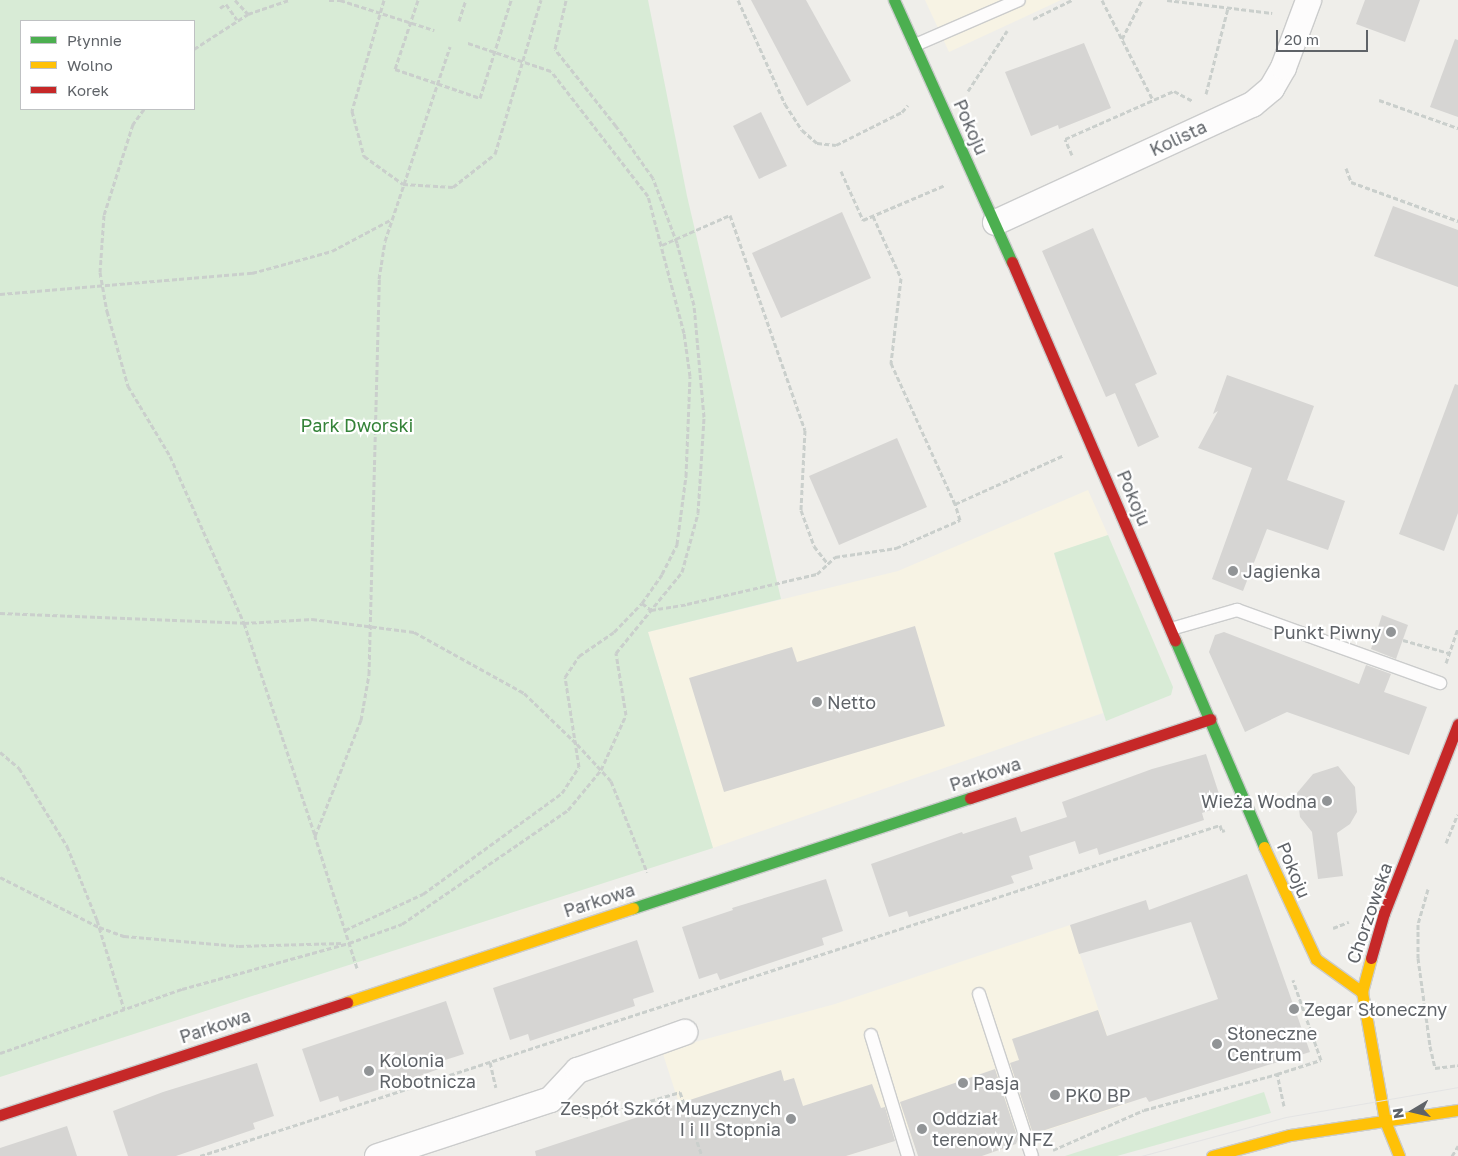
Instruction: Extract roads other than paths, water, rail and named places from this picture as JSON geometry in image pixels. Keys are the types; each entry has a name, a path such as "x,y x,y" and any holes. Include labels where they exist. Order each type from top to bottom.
{"street":[{"name":"Pokoju","path":"894,0 995,222 1305,941 1316,959 1362,992"},
{"name":"Kolista","path":"995,222 1252,104 1271,88 1283,67 1308,0"},
{"name":"Parkowa","path":"0,1114 1210,719"},
{"name":"Chorzowska","path":"1399,1156 1385,1120 1362,992 1384,913 1458,724"},
{"path":"377,1156 550,1099 577,1070 684,1032"},
{"path":"1212,1156 1290,1135 1458,1110"}],"lane":[{"path":"915,45 1019,0"},
{"path":"1171,629 1237,610 1440,683"},
{"path":"979,994 1032,1156"},
{"path":"871,1034 908,1156"}],"tram line":[{"path":"1141,1156 1286,1117 1458,1087"}],"place":[{"name":"Jagienka","path":"1233,571"},
{"name":"Punkt Piwny","path":"1391,632"},
{"name":"Netto","path":"817,702"},
{"name":"Wieża Wodna","path":"1327,801"},
{"name":"Zegar Słoneczny","path":"1294,1009"},
{"name":"Słoneczne Centrum","path":"1217,1044"},
{"name":"Kolonia Robotnicza","path":"369,1071"},
{"name":"Pasja","path":"963,1083"},
{"name":"PKO BP","path":"1055,1095"},
{"name":"Zespół Szkół Muzycznych I i II Stopnia","path":"791,1119"},
{"name":"Oddział terenowy NFZ","path":"922,1129"}],"park label":[{"name":"Park Dworski","path":"357,425"}]}
